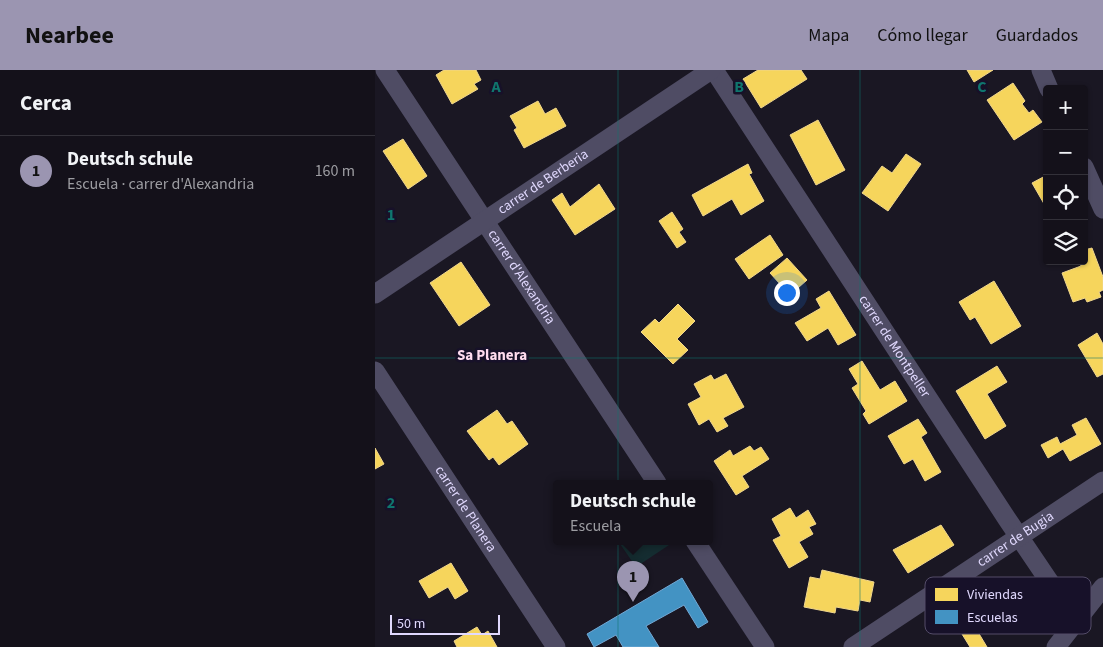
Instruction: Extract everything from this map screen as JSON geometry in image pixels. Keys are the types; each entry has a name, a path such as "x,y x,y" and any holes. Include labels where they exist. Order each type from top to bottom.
{"street":[{"name":"carrer d'Alexandria","path":"385,70 655,480"},
{"name":"carrer de Berberia","path":"375,294 713,70"},
{"name":"carrer de Montpeller","path":"713,70 1047,577"},
{"path":"1041,70 1047,85"},
{"path":"1088,175 1103,209"},
{"name":"carrer de Planera","path":"375,372 556,647"},
{"name":"carrer de Bugia","path":"959,577 1103,481"},
{"path":"698,545 765,647"},
{"path":"1091,603 1103,587"},
{"name":"carrer de Bugia","path":"853,647 925,599"},
{"path":"1056,647 1066,634"}],"green space":[{"path":"621,545 669,545 636,567"}],"building: Viviendas":[{"path":"444,70 476,70 481,80 474,84 478,89 452,104 436,75"},
{"path":"758,70 801,70 807,79 761,108 743,79"},
{"path":"967,70 993,70 974,82"},
{"path":"1013,83 1025,101 1022,104 1029,113 1033,110 1042,122 1014,140 987,100"},
{"path":"538,101 545,114 556,108 566,126 524,148 514,130 517,128 510,116"},
{"path":"818,120 845,170 816,185 790,135"},
{"path":"403,139 427,176 408,189 383,151"},
{"path":"906,154 921,164 888,211 862,193 882,166 892,173"},
{"path":"748,164 752,173 749,174 764,201 741,215 732,199 703,216 692,195"},
{"path":"1043,177 1043,202 1032,183"},
{"path":"599,184 615,209 575,235 552,200 562,193 570,207"},
{"path":"672,212 683,229 679,232 686,242 677,248 659,221"},
{"path":"770,235 783,255 749,279 735,259"},
{"path":"1092,248 1103,277 1103,290 1099,292 1101,297 1087,302 1085,298 1073,302 1062,273 1081,265 1088,265 1088,249"},
{"path":"787,258 807,280 790,295 770,273"},
{"path":"461,262 490,305 459,326 430,283"},
{"path":"994,281 1021,326 991,344 975,317 970,320 959,302"},
{"path":"829,291 856,335 838,345 828,328 807,341 795,323 821,308 816,299"},
{"path":"678,304 695,321 677,339 688,350 673,364 641,332 655,319 659,323"},
{"path":"1097,333 1103,344 1103,374 1097,377 1078,345"},
{"path":"862,361 880,390 895,381 907,401 869,424 863,414 866,411 852,388 858,384 849,369"},
{"path":"997,366 1007,382 987,394 1006,426 985,439 956,391"},
{"path":"726,374 744,407 723,418 728,426 717,432 709,419 699,425 688,404 701,397 694,384 711,375 714,380"},
{"path":"497,410 507,424 512,421 528,444 499,465 493,457 489,460 467,431"},
{"path":"1086,418 1101,444 1070,461 1063,449 1048,458 1041,445 1057,437 1060,444 1077,435 1072,425"},
{"path":"918,419 927,433 921,437 941,472 925,481 913,459 904,464 888,436"},
{"path":"750,446 754,451 761,447 769,459 742,476 749,487 736,495 714,461 730,450 733,456"},
{"path":"375,448 384,464 375,469"},
{"path":"790,508 796,518 808,510 816,524 809,527 813,534 799,542 808,557 789,568 773,540 781,536 772,519"},
{"path":"941,525 954,545 908,573 893,550"},
{"path":"451,563 468,591 455,599 448,587 429,598 419,581"},
{"path":"822,570 874,582 870,602 860,600 858,611 836,607 835,613 804,607 810,577 820,579"},
{"path":"477,627 482,635 488,631 497,647 457,647 454,641"},
{"path":"962,634 979,634 987,647 970,647"}],"building: Escuelas":[{"path":"682,578 708,622 698,628 684,605 646,626 659,647 623,647 616,635 594,647 587,634"}],"place":[{"name":"Deutsch schule","path":"633,602"}],"district":[{"name":"Sa Planera","path":"492,355"}]}
